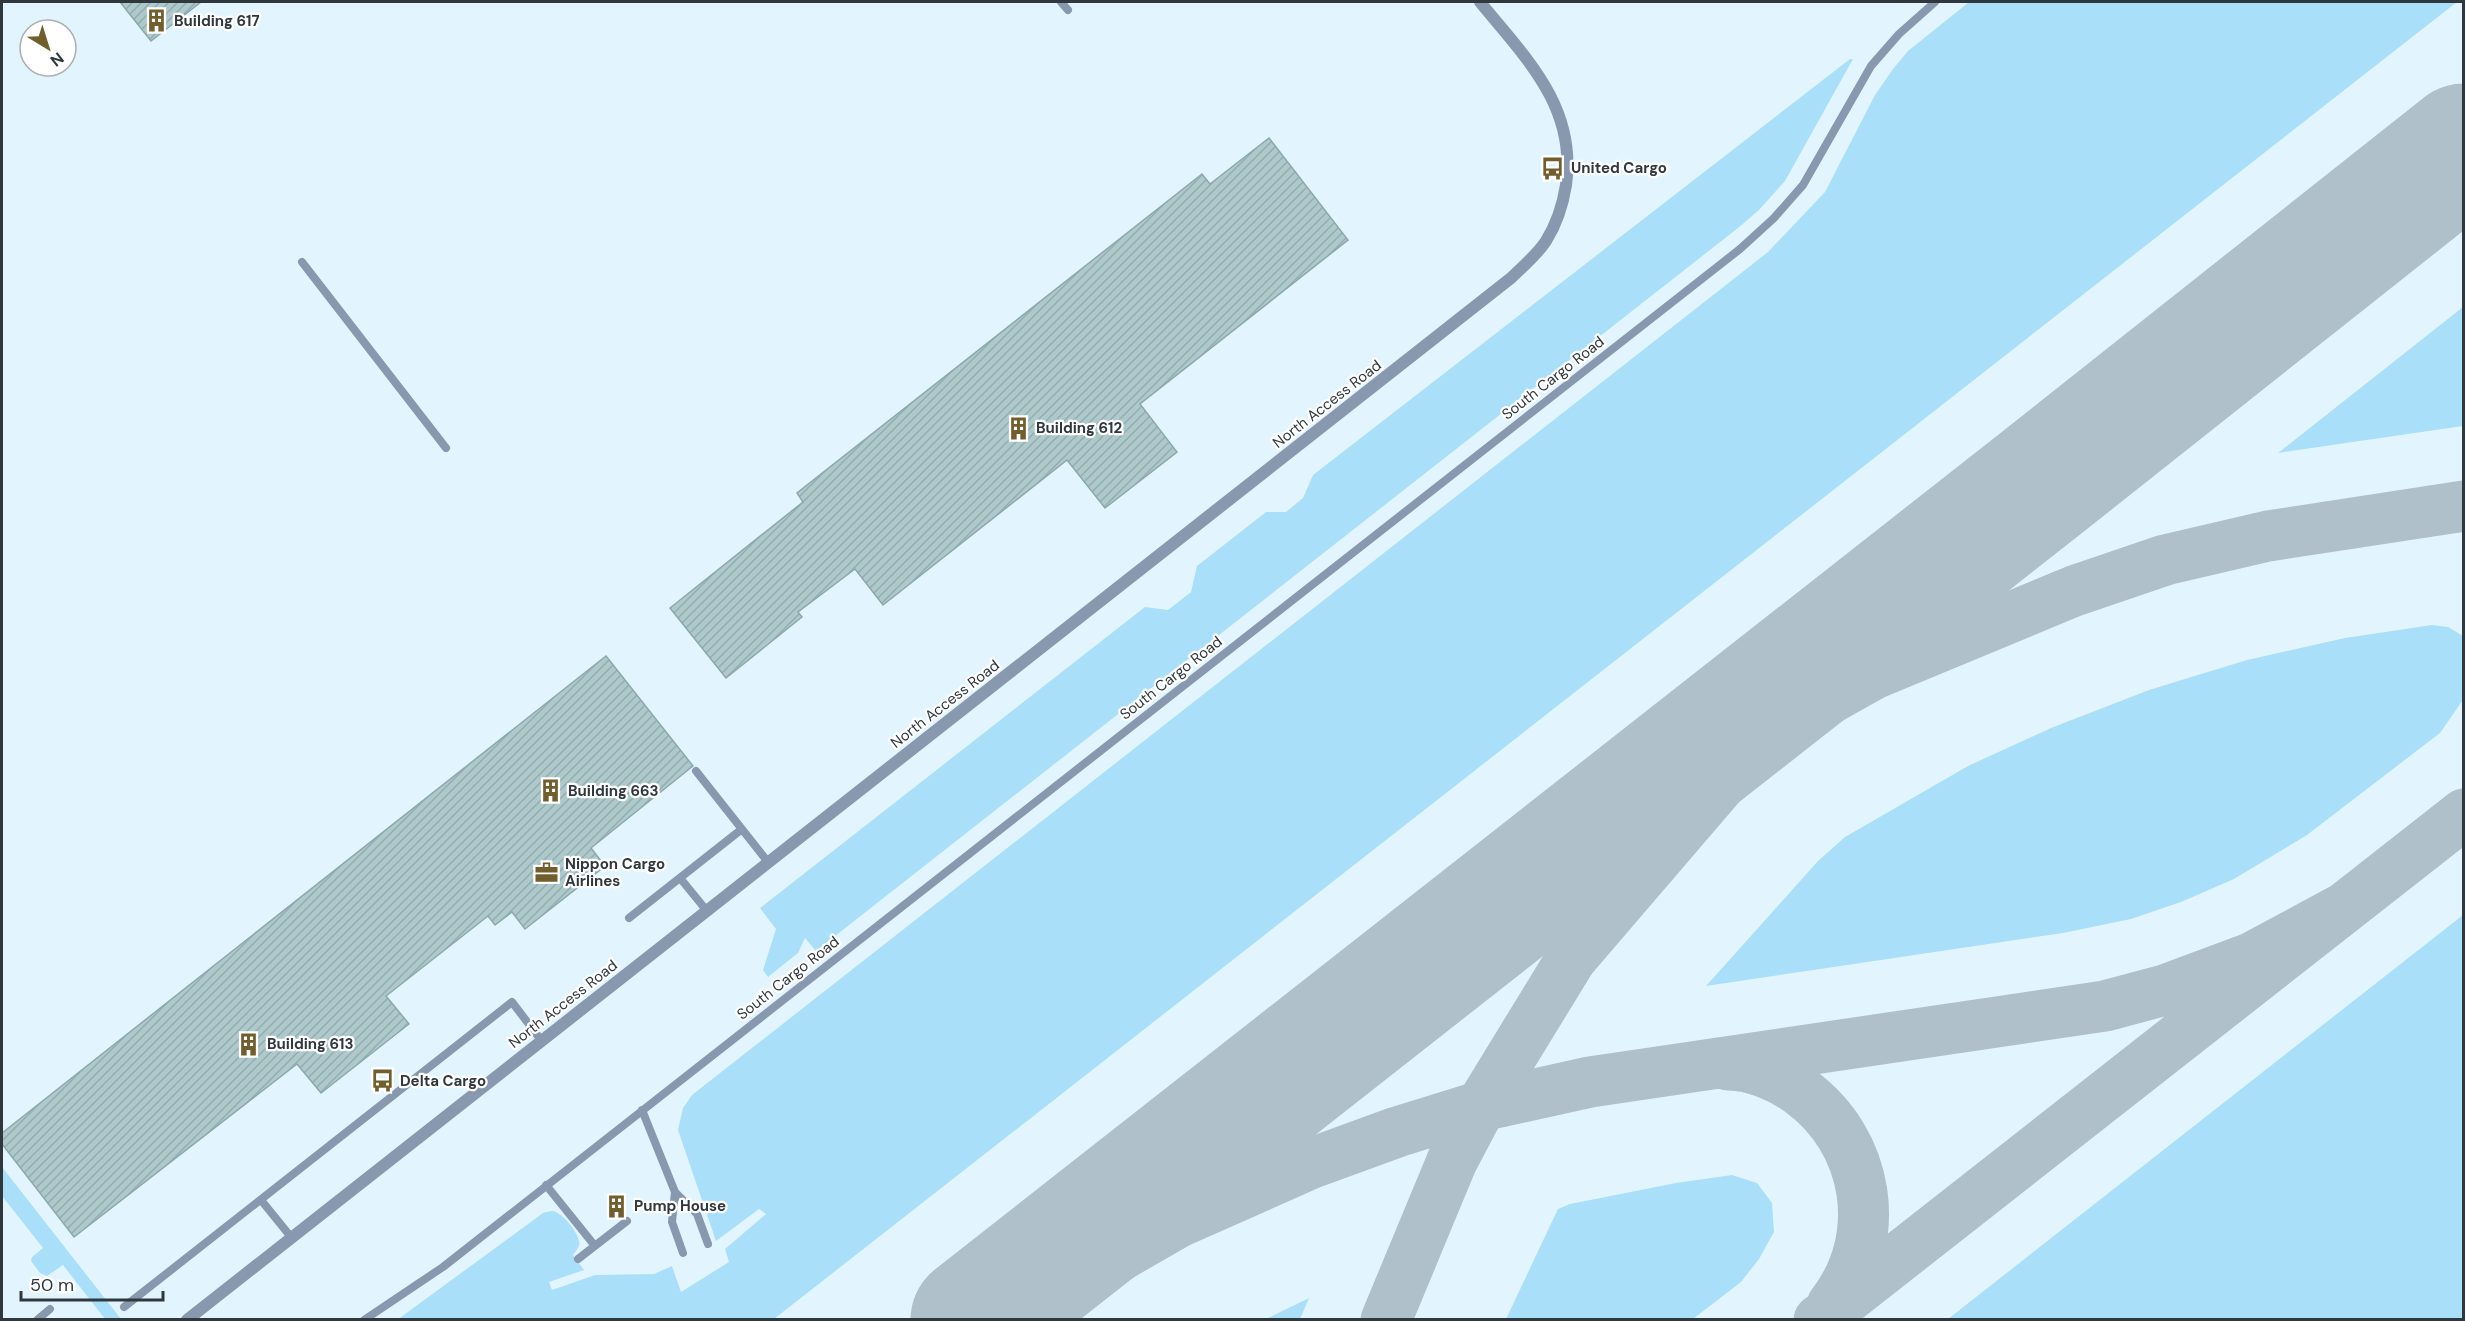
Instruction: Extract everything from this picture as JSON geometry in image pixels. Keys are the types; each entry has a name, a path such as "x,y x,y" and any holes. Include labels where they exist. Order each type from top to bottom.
{"street":[{"name":"North Access Road","path":"187,1320 1511,278 1546,242 1563,202 1569,161 1566,134 1554,99 1480,2"}],"lane":[{"path":"1061,2 1068,10"},
{"name":"South Cargo Road","path":"364,1320 443,1267 1740,249 1774,218 1803,185 1871,66 1899,34 1935,2"},
{"path":"302,262 446,448"},
{"path":"696,771 768,862"},
{"path":"629,918 742,829"},
{"path":"680,878 707,911"},
{"path":"124,1306 512,1002 541,1040"},
{"path":"642,1110 675,1192 697,1214 708,1244"},
{"path":"546,1185 596,1246"},
{"path":"675,1192 672,1222 683,1253"},
{"path":"261,1200 291,1237"},
{"path":"578,1259 627,1221"},
{"path":"37,1320 50,1309"}],"shaded area":[{"path":"1969,2 2457,2 774,1319 397,1320 543,1213 549,1211 562,1216 575,1231 579,1246 573,1255 584,1270 549,1282 552,1290 595,1275 654,1274 672,1266 681,1292 729,1262 725,1249 766,1214 759,1209 716,1241 678,1130 683,1108 692,1095 1768,252 1825,192 1875,95 1893,69 1908,51"},
{"path":"1850,59 1853,59 1785,181 1759,210 1738,228 816,951 805,938 798,953 768,977 763,970 776,929 760,908 1145,607 1168,610 1191,592 1197,566 1266,512 1286,512 1303,498 1313,475"},
{"path":"2463,307 2463,426 2278,453"},
{"path":"2432,625 2448,627 2463,636 2463,700 2440,733 2307,835 2234,879 2181,902 2131,919 2063,933 1706,986 1818,861 1845,837 1968,766 2051,728 2149,690 2247,660 2345,638"},
{"path":"2463,915 2463,1319 1948,1319"},
{"path":"2,1167 121,1319 105,1319 63,1265 47,1276 40,1273 31,1261 32,1257 43,1248 2,1196"},
{"path":"1732,1175 1757,1183 1772,1203 1774,1232 1759,1259 1741,1282 1693,1319 1506,1319 1558,1209 1570,1204 1676,1183"},
{"path":"1309,1298 1300,1319 1266,1319"}],"building":[{"name":"Building 617","path":"120,2 201,2 151,41"},
{"name":"Building 612","path":"1269,138 1348,240 1140,404 1177,452 1105,508 1067,460 883,605 855,569 798,612 802,617 726,678 670,608 803,502 797,493 1202,174 1210,184"},
{"name":"Building 613","path":"606,656 693,766 591,848 605,866 525,929 512,912 495,925 488,916 386,996 409,1024 321,1093 297,1064 74,1237 2,1144 2,1133"}],"taxiway":[{"path":"1804,694 1854,644 2040,484"},
{"path":"1483,920 1761,737 1874,674 2074,591 2165,560 2268,536 2464,506"},
{"path":"1386,1320 1452,1161 1481,1106 1571,959 1722,783"},
{"path":"1819,1320 2464,814"},
{"path":"1008,1320 1179,1222 1312,1163 1397,1132 1481,1106 1590,1082 2105,1006 2165,990 2251,958 2344,908"},
{"path":"1728,1065 1747,1067 1766,1073 1800,1091 1823,1112 1842,1136 1854,1163 1862,1191 1863,1221 1859,1250 1849,1278 1832,1305"}],"runway":[{"path":"975,1320 2464,148"}],"place":[{"name":"Building 617","path":"156,21"},
{"name":"United Cargo","path":"1553,168"},
{"name":"Building 612","path":"1018,428"},
{"name":"Building 663","path":"550,791"},
{"name":"Nippon Cargo Airlines","path":"547,873"},
{"name":"Building 613","path":"249,1044"},
{"name":"Delta Cargo","path":"382,1081"},
{"name":"Pump House","path":"616,1206"}]}
